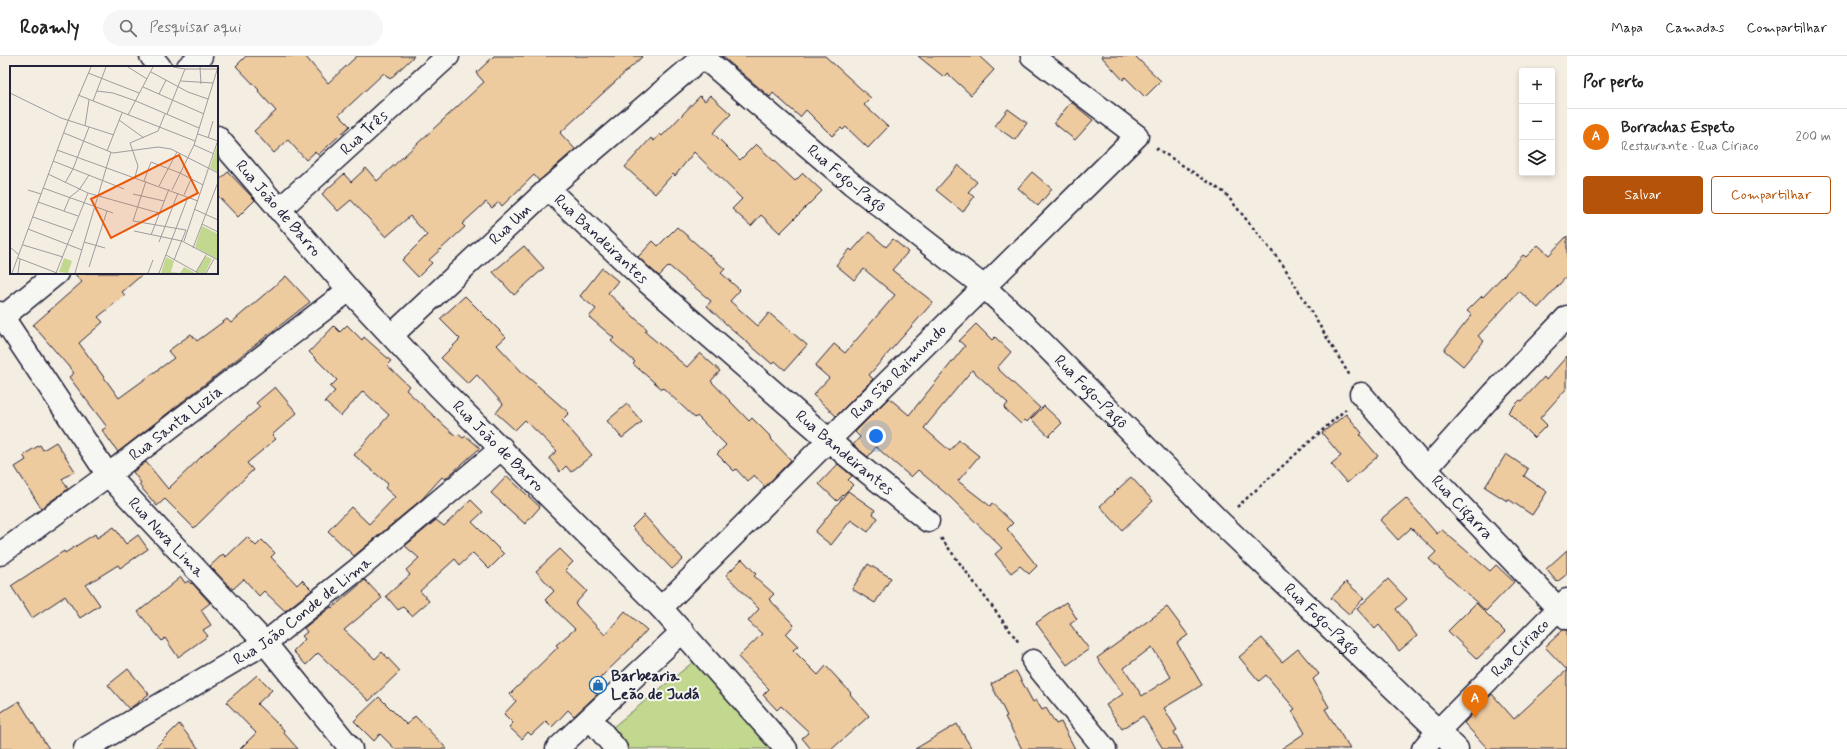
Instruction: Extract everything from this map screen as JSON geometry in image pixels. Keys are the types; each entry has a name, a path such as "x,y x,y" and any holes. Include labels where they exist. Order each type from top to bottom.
{"street":[{"path":"151,56 159,66"},
{"path":"189,66 201,56"},
{"name":"Rua Três","path":"279,210 448,56"},
{"path":"1032,56 1137,136"},
{"name":"Rua Um","path":"392,335 548,188 704,57"},
{"name":"Rua Fogo-Pagô","path":"704,57 852,184 983,286 1019,319 1220,522 1457,749"},
{"name":"Rua São Raimundo","path":"661,608 983,286 1137,136"},
{"name":"Rua João de Barro","path":"218,139 349,290 439,387 502,448 661,608 683,631 786,749"},
{"name":"Rua Bandeirantes","path":"548,188 646,281 829,440 928,521"},
{"path":"2,315 56,274"},
{"name":"Rua Santa Luzia","path":"0,554 108,475 349,290"},
{"name":"Rua Nova Lima","path":"2,315 108,475 265,643 351,749"},
{"path":"1426,469 1494,393 1567,317"},
{"name":"Rua Cigarra","path":"1361,394 1426,469 1564,609"},
{"name":"Rua João Conde de Lima","path":"85,749 265,643 364,564 502,448"},
{"name":"Rua Ciriaco","path":"1423,749 1438,731 1564,609"},
{"path":"557,749 683,631"},
{"path":"1032,661 1105,749"},
{"path":"590,719 616,749"}],"path":[{"path":"1137,136 1226,193 1283,265 1361,394 1220,522"},
{"path":"928,521 1032,661"}],"green space":[{"path":"698,658 773,749 622,749 608,731"}],"building":[{"path":"246,56 305,56 328,83 357,56 414,56 390,79 384,73 339,115 350,126 318,155 315,152 306,160 288,140 274,153 254,131 276,111 258,91 259,90 236,66"},
{"path":"494,56 643,56 560,133 575,149 539,181 534,175 502,206 499,202 492,208 486,202 462,224 465,227 429,260 432,263 418,277 402,260 427,235 410,216 386,237 351,200 338,211 322,194 344,174 351,182 366,168 377,181 484,82 476,73"},
{"path":"722,56 825,56 871,98 864,105 888,127 868,148 846,127 843,130 841,128 832,136 806,110 800,117 773,93 770,97"},
{"path":"918,56 979,56 994,70 971,95 947,73 944,77"},
{"path":"1101,56 1135,56 1161,81 1145,97 1125,77 1123,80"},
{"path":"710,95 731,114 713,133 740,160 756,144 795,181 803,173 822,191 780,233 761,215 751,226 732,209 742,199 694,152 675,176 673,174 655,194 625,167 651,138 654,141 660,134 662,136 700,96 705,101"},
{"path":"1071,102 1093,120 1075,140 1054,123"},
{"path":"1008,109 1027,123 1015,140 995,126"},
{"path":"958,165 977,182 968,192 974,197 963,212 936,190"},
{"path":"228,172 255,200 238,217 218,196 218,181"},
{"path":"1032,172 1052,189 1038,206 1018,188"},
{"path":"677,227 725,269 721,273 740,290 730,301 758,326 769,313 807,345 785,370 775,361 772,364 726,324 707,306 711,301 669,266 659,276 638,257 653,241 658,246"},
{"path":"869,232 886,247 893,239 908,252 892,270 933,302 869,375 873,379 836,416 813,395 829,378 815,366 834,344 845,353 895,295 864,269 854,280 836,265 850,249 852,251"},
{"path":"1567,236 1567,276 1538,308 1519,291 1478,336 1484,341 1463,366 1444,350 1472,315 1467,311 1482,296 1483,297 1523,255 1526,257 1538,245 1549,255"},
{"path":"524,246 544,268 514,295 493,272"},
{"path":"602,268 618,281 608,293 647,329 645,332 687,367 700,353 720,371 711,381 749,421 752,418 791,460 765,487 754,475 747,481 736,469 734,471 717,454 726,445 697,416 695,418 663,388 662,389 633,364 635,362 611,341 614,338 589,317 596,309 580,296"},
{"path":"75,274 143,274 122,292 125,295 98,317 103,322 79,343 119,398 174,358 168,351 191,334 197,341 227,319 231,323 286,276 310,302 118,452 102,430 107,427 69,377 74,373 33,325 82,282"},
{"path":"465,296 506,337 497,345 521,371 569,413 562,420 592,455 571,472 566,466 560,472 549,458 557,451 525,420 515,430 496,413 503,404 477,375 468,384 441,358 460,339 440,319"},
{"path":"976,324 992,340 995,337 1011,352 997,368 1040,408 1027,422 1025,420 1021,424 1004,408 1008,403 972,370 924,428 950,451 959,440 979,456 958,481 990,506 992,503 1013,523 1007,529 1037,566 1029,574 1020,566 1011,573 995,554 1002,548 950,497 918,470 911,477 876,447 868,457 853,445 860,437 855,432 889,398 909,415 965,346 959,341"},
{"path":"347,325 362,340 364,337 391,361 387,365 409,386 406,390 435,417 456,436 458,434 463,438 466,436 480,448 445,479 442,477 422,499 354,556 328,531 351,507 369,524 395,497 385,488 388,484 354,455 389,415 363,391 341,416 325,402 335,391 330,387 337,380 309,352 334,326 340,332"},
{"path":"1567,356 1567,388 1540,418 1547,425 1534,438 1508,412 1520,400 1522,401 1544,377 1546,380"},
{"path":"275,387 297,413 272,435 276,439 247,463 253,470 194,528 165,499 157,506 139,485 141,483 133,472 146,462 168,489 203,455 260,407 256,403"},
{"path":"627,404 642,422 622,438 607,421"},
{"path":"1044,406 1062,423 1049,436 1031,419"},
{"path":"1346,414 1362,433 1360,435 1378,456 1347,483 1331,464 1341,456 1322,433"},
{"path":"56,442 75,471 62,479 68,489 41,508 15,467 26,460 23,455 40,445 43,450"},
{"path":"1506,454 1528,469 1524,476 1547,492 1532,515 1508,499 1507,501 1485,487"},
{"path":"838,464 852,476 848,480 853,485 837,501 819,484"},
{"path":"507,476 540,507 525,524 491,493"},
{"path":"1131,477 1153,501 1122,530 1100,506"},
{"path":"848,491 875,510 873,514 878,518 868,532 851,520 831,545 815,532"},
{"path":"1406,498 1437,534 1441,529 1490,571 1496,565 1514,582 1486,611 1429,559 1436,552 1411,528 1398,540 1380,520"},
{"path":"471,500 483,512 472,522 504,554 489,569 473,553 460,565 455,559 420,591 429,601 412,616 403,607 398,610 386,596 410,575 406,570 419,558 405,546 436,520 444,526"},
{"path":"644,515 683,559 672,569 632,527"},
{"path":"114,527 126,544 138,535 148,549 120,568 118,565 86,585 100,605 80,618 65,596 32,618 11,586 64,551 65,553 95,534 97,538"},
{"path":"247,537 256,546 262,540 275,553 271,557 297,585 302,580 312,590 285,611 264,591 259,596 244,579 233,589 230,587 210,566 223,554 226,557"},
{"path":"560,549 573,562 565,570 587,591 575,604 605,635 625,611 647,630 600,678 606,686 574,716 568,710 552,727 546,721 531,735 528,732 522,739 509,727 513,723 504,714 516,701 510,694 558,647 556,645 575,629 545,600 554,591 536,571"},
{"path":"1567,550 1567,574 1557,582 1546,569"},
{"path":"742,559 756,574 754,576 774,594 769,599 794,625 786,634 798,646 793,650 818,675 826,666 851,693 850,694 869,716 832,749 811,749 802,738 809,732 781,706 777,710 763,695 769,689 738,657 762,634 748,621 759,609 726,575"},
{"path":"868,564 891,578 875,603 852,589"},
{"path":"181,577 185,583 188,581 191,584 192,583 210,603 201,610 211,625 203,630 208,636 178,657 165,638 162,641 138,612"},
{"path":"1388,579 1407,599 1396,609 1417,636 1399,651 1379,625 1375,629 1357,609"},
{"path":"365,580 382,598 344,630 375,659 382,652 400,671 369,701 318,653 306,665 293,651 305,639 302,636 307,632 304,628 331,607 332,608"},
{"path":"1346,582 1364,598 1349,614 1331,598"},
{"path":"1066,602 1077,619 1070,624 1089,649 1067,665 1036,623"},
{"path":"1476,603 1505,632 1477,659 1448,631"},
{"path":"1167,607 1188,635 1177,643 1202,685 1164,708 1177,730 1174,732 1183,749 1163,749 1143,716 1122,729 1106,705 1123,694 1097,658","holes":["1152,647 1171,677 1142,696 1124,668"]},
{"path":"1563,630 1567,630 1567,670 1545,647"},
{"path":"1262,638 1282,662 1298,649 1319,674 1313,679 1329,707 1325,709 1350,749 1281,749 1305,733 1292,711 1295,709 1266,675 1259,681 1239,657"},
{"path":"128,669 149,694 129,709 108,685"},
{"path":"1567,670 1567,749 1488,749 1464,723 1492,694 1514,719"},
{"path":"1016,671 1033,702 1036,700 1042,710 1046,708 1056,724 1061,722 1075,749 1022,749 1005,717 1007,716 991,684"},
{"path":"257,675 272,690 257,704 284,730 283,732 298,749 240,749 256,733 226,702"},
{"path":"379,697 407,725 415,716 447,749 395,749 380,734 374,741 354,721"},
{"path":"19,701 49,749 0,749 0,713"},
{"path":"179,724 199,749 154,749"},
{"path":"957,724 972,749 915,749"}],"place":[{"name":"Barbearia Leão de Judá","path":"598,685"},
{"name":"Borrachas Espeto","path":"1475,718"}]}
